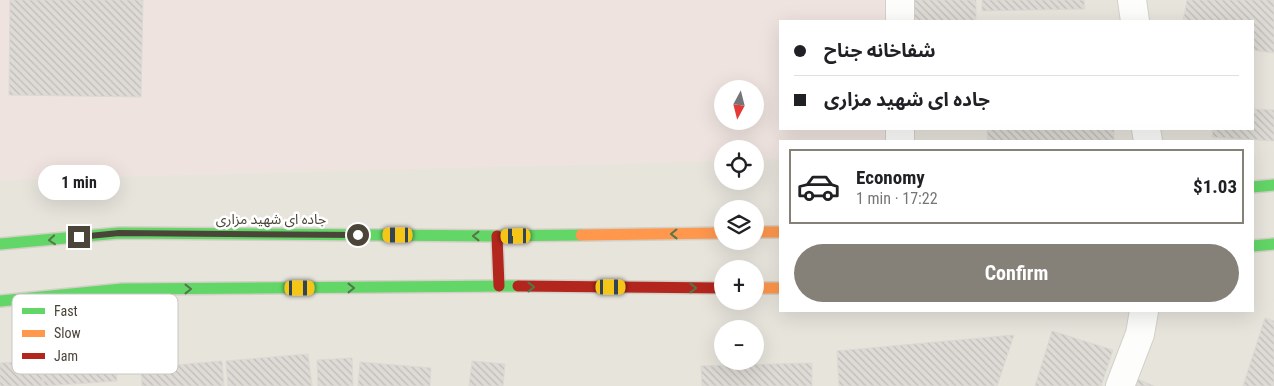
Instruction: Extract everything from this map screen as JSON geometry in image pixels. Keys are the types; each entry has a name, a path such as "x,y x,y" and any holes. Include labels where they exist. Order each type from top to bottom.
{"main road":[{"path":"1254,187 1274,185"},
{"path":"764,232 779,232"},
{"name":"جاده ای شهید مزاری","path":"0,244 119,233 497,236 714,233"},
{"path":"497,236 499,286"},
{"path":"1254,246 1274,244"},
{"path":"71,294 122,289 499,286 714,288"},
{"path":"764,288 779,288"}],"street":[{"path":"900,0 900,20"},
{"path":"1132,0 1134,20"},
{"path":"1120,386 1140,334 1144,312"}],"shaded area":[{"path":"0,0 1274,0 1274,386 0,386"},
{"path":"0,0 906,0 906,20 779,20 779,130 905,130 905,140 779,140 779,159 764,160 764,140 714,140 714,161 0,180"}],"building":[{"path":"10,0 143,0 141,97 9,95"},
{"path":"910,0 976,0 976,20 910,20"},
{"path":"982,0 1084,0 1085,9 982,11"},
{"path":"1187,0 1274,0 1274,53 1254,50 1254,20 1183,20"},
{"path":"1254,109 1274,110 1274,141 1212,137 1213,130 1254,130"},
{"path":"987,130 1114,130 1114,140 988,140"},
{"path":"1265,318 1274,321 1274,386 1243,386"},
{"path":"1052,331 1113,350 1101,386 1035,386"},
{"path":"1014,335 997,386 839,386 837,351"},
{"path":"308,354 312,386 228,386 226,361"},
{"path":"352,358 353,386 318,386 317,360"},
{"path":"222,361 224,386 142,386 141,374 178,374 178,365"},
{"path":"472,361 505,364 503,386 469,386"},
{"path":"12,362 12,374 42,374 43,386 0,386 0,363"},
{"path":"360,362 431,368 430,386 358,386"},
{"path":"812,363 812,386 702,386 701,366 714,366 714,370 764,370 764,364"},
{"path":"43,374 117,374 117,381 44,386"},
{"path":"1135,378 1154,386 1131,386"}],"traffic: fast":[{"path":"1254,187 1274,185"},
{"path":"0,244 119,233 581,235"},
{"path":"1254,246 1274,244"},
{"path":"71,294 122,289 518,286"},
{"path":"0,301 12,300"}],"traffic: slow":[{"path":"764,232 779,232"},
{"path":"581,235 714,233"},
{"path":"764,288 779,288"}],"traffic: jam":[{"path":"497,236 499,286"},
{"path":"518,286 714,288"}],"route":[{"path":"79,237 119,233 358,235"}]}
